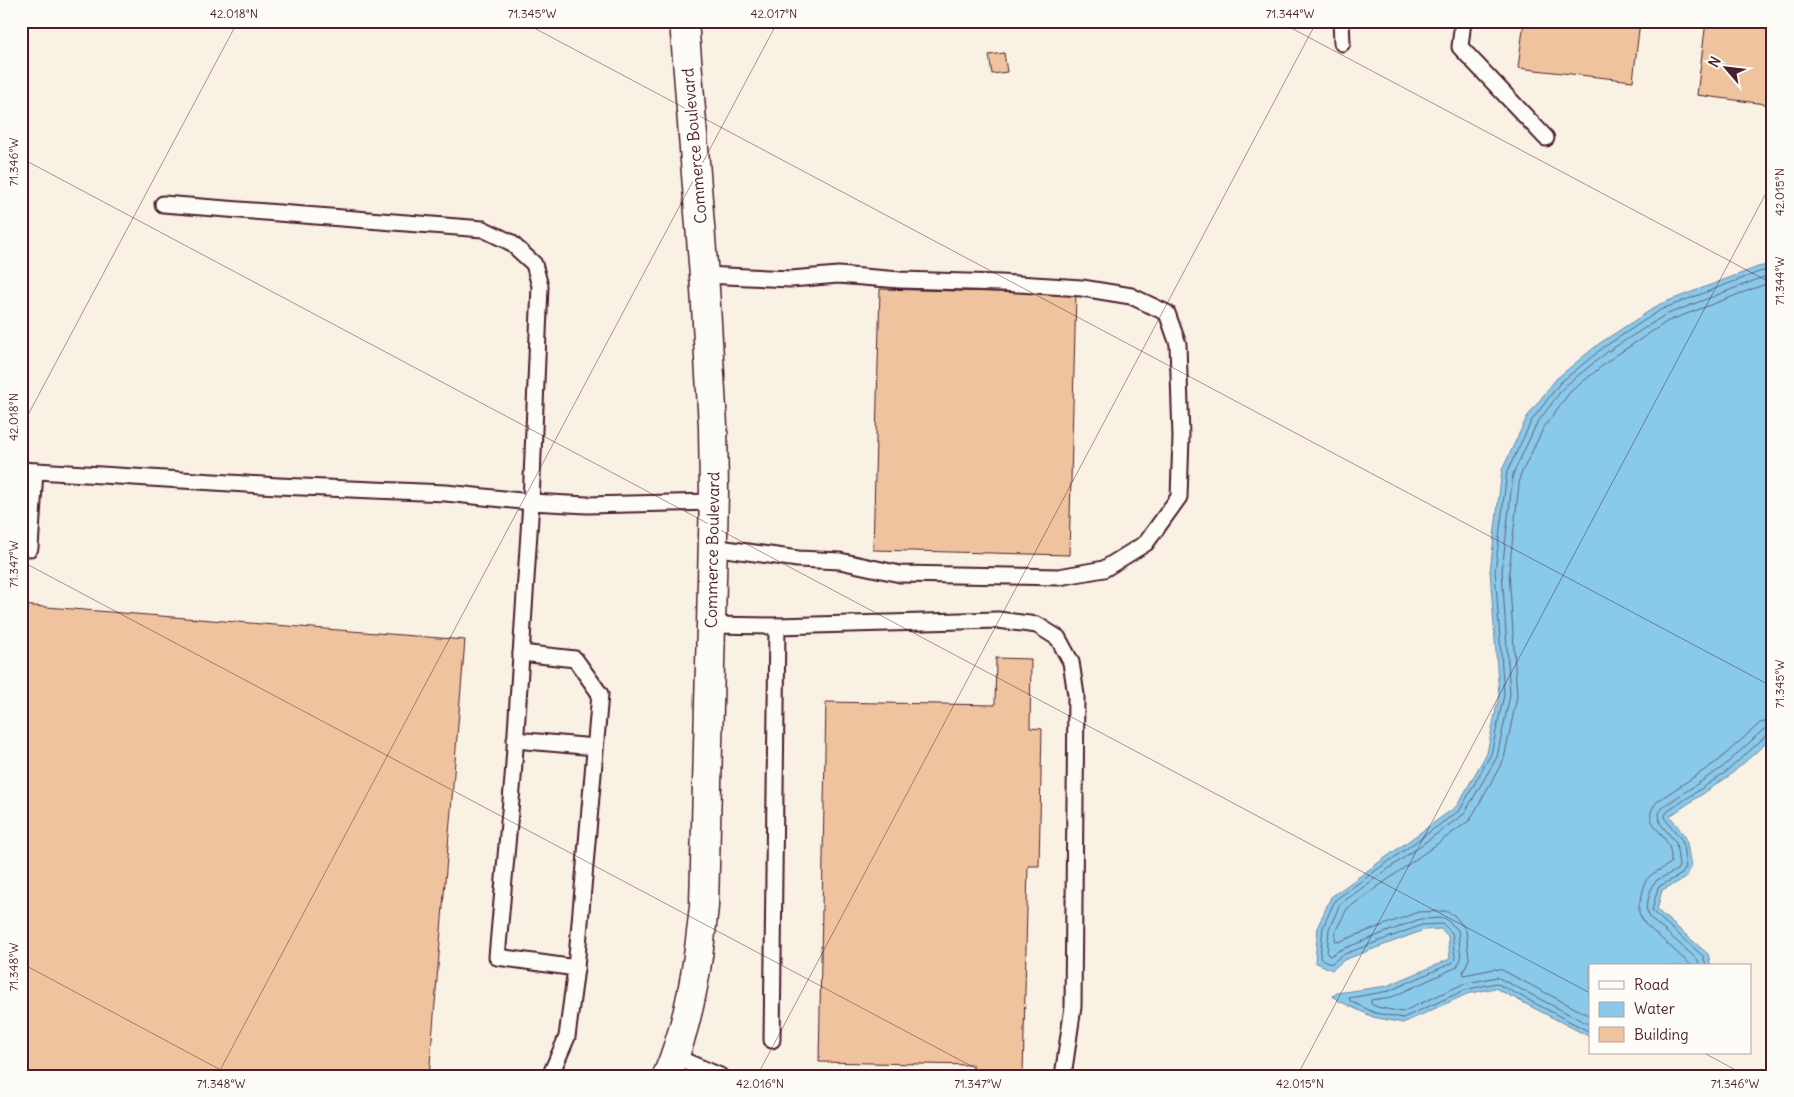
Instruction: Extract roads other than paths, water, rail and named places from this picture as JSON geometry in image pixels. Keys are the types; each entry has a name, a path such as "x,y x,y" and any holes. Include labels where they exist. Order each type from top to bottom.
{"street":[{"name":"Commerce Boulevard","path":"671,1066 687,1021 698,966 704,906 714,502 710,362 684,21"}],"lane":[{"path":"1342,21 1342,43"},
{"path":"1463,21 1460,47 1546,138"},
{"path":"163,204 483,229 510,242 534,264 540,286 531,502 516,740 497,957 576,968"},
{"path":"704,275 791,279 838,275 900,280 1001,283 1082,288 1130,296 1167,313 1178,344 1181,428 1179,496 1146,543 1104,569 1059,577 900,574 840,562 798,559 712,547"},
{"path":"30,548 28,470 278,486 446,493 531,502 587,505 714,502"},
{"path":"712,625 777,626 998,620 1037,625 1058,638 1071,662 1076,695 1073,1007 1063,1076"},
{"path":"772,1040 777,626"},
{"path":"520,653 575,659 600,694 576,968 567,1037 550,1076"},
{"path":"516,740 595,747"},
{"path":"671,1066 720,1076"}],"water":[{"path":"1773,264 1773,737 1729,776 1670,816 1686,838 1691,867 1686,878 1662,890 1657,910 1708,954 1710,964 1589,964 1589,1036 1495,988 1467,994 1403,1023 1373,1017 1337,1000 1333,996 1337,993 1387,986 1450,959 1448,936 1441,929 1424,930 1344,960 1332,970 1315,962 1318,926 1331,897 1457,806 1487,753 1499,695 1490,571 1502,470 1527,417 1556,379 1600,343 1660,304 1758,267"}]}
